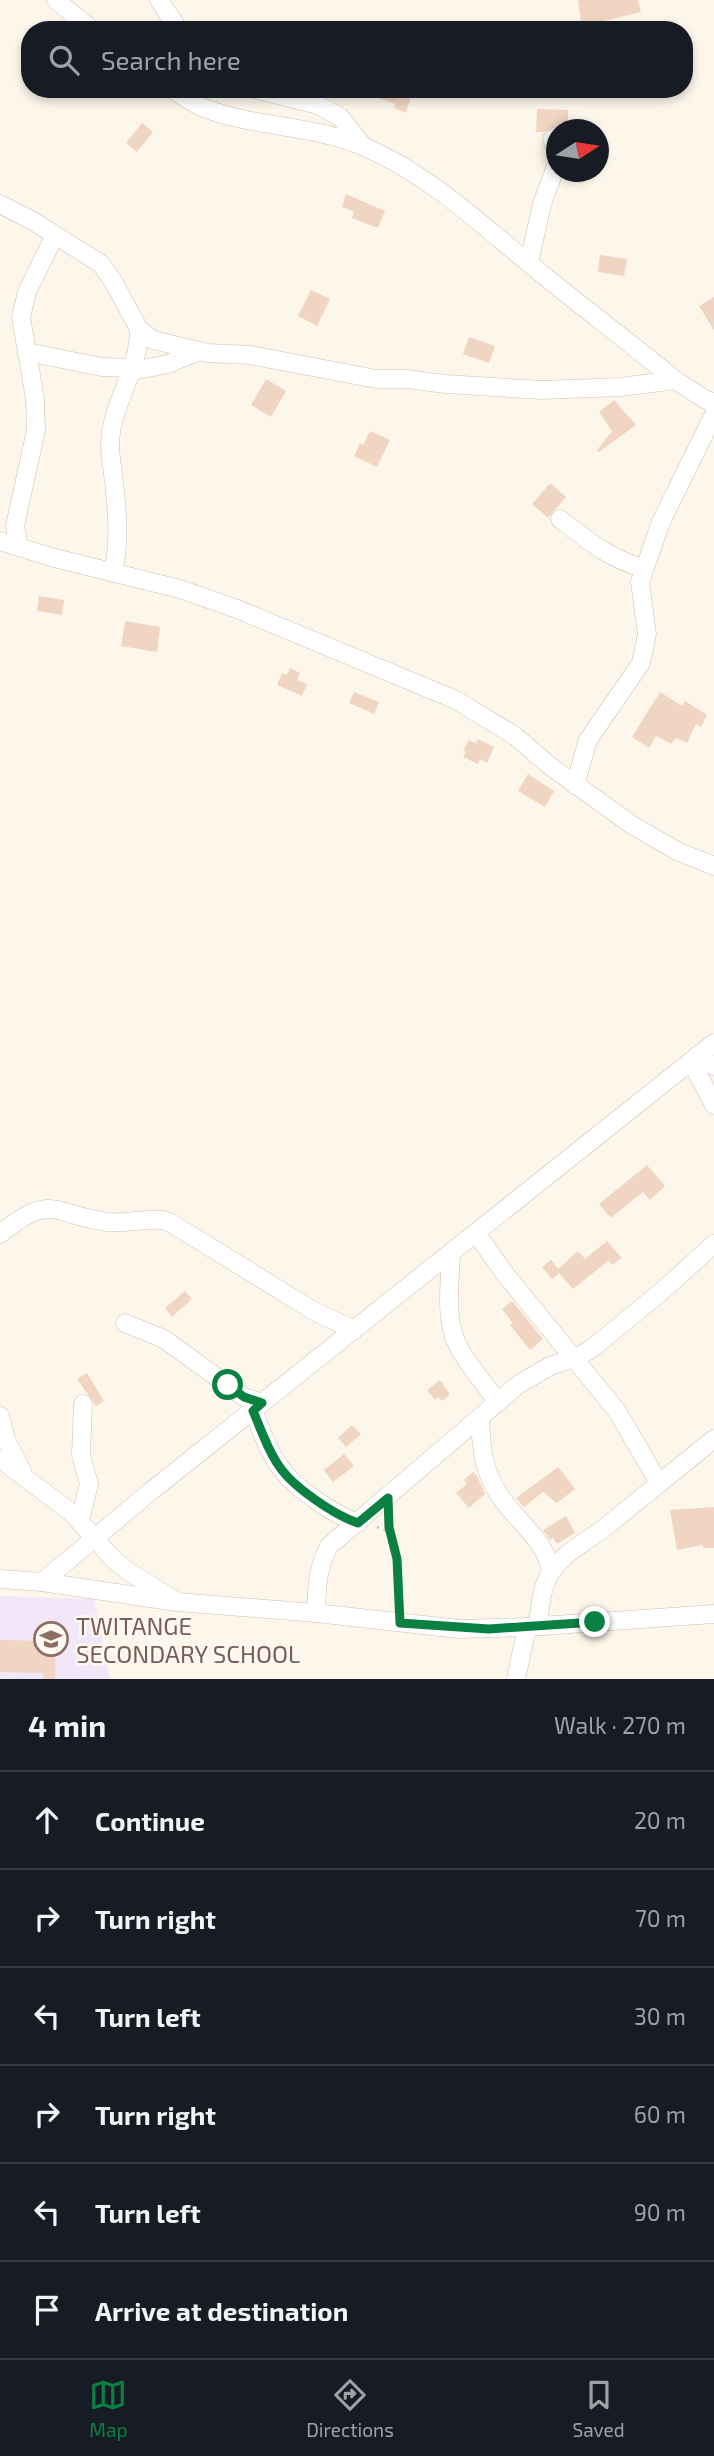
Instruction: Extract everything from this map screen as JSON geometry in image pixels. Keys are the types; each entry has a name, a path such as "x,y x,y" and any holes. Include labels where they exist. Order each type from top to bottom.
{"street":[{"path":"56,0 81,21"},
{"path":"159,0 173,21"},
{"path":"187,98 202,107 229,116 328,135 363,146 396,163 429,184 675,380 706,400 714,402"},
{"path":"292,98 318,104 340,117 363,146"},
{"path":"529,263 542,204 550,182"},
{"path":"0,204 55,234 101,264 139,329 153,340 199,351 295,362 376,379 542,390 621,387 675,380"},
{"path":"19,547 16,526 36,430 35,399 21,317 27,292 55,234"},
{"path":"113,573 117,516 110,443 113,420 133,370 139,345 139,329"},
{"path":"27,352 102,367 133,370 168,365 199,351"},
{"path":"575,785 589,740 628,685 643,655 647,634 640,582 644,568 661,522 714,414"},
{"path":"560,519 602,551 625,563 644,568"},
{"path":"0,541 180,589 237,609 456,700 515,736 575,785 632,825 677,851 714,866"},
{"path":"42,1582 714,1042"},
{"path":"694,1059 714,1066"},
{"path":"694,1059 714,1105"},
{"path":"0,1234 18,1219 36,1210 49,1208 108,1222 163,1220 312,1310 354,1330"},
{"path":"476,1233 505,1274 617,1411 659,1483"},
{"path":"316,1613 318,1573 329,1545 388,1498 498,1402 534,1374 575,1358 595,1346 714,1244"},
{"path":"451,1254 450,1298 453,1331 459,1347 498,1402"},
{"path":"125,1323 164,1339 258,1407 280,1468 341,1518 358,1523"},
{"path":"80,1520 89,1484 81,1455 83,1404"},
{"path":"0,1416 6,1440 26,1477"},
{"path":"480,1418 481,1453 491,1481 500,1497 539,1541 551,1571"},
{"path":"516,1679 551,1571 563,1558 606,1527 714,1439"},
{"path":"0,1459 80,1520 112,1558 129,1572 177,1602"},
{"path":"0,1579 42,1582 177,1602 316,1613 459,1629 533,1627 714,1614"}],"path":[{"path":"388,1498 389,1527 397,1559 400,1623"}],"shaded area":[{"name":"TWITANGE SECONDARY SCHOOL","path":"0,1596 94,1599 110,1679 0,1679"}],"building":[{"path":"578,0 638,0 641,12 604,21 581,21"},
{"path":"379,98 410,98 406,113 394,108 395,104"},
{"path":"537,109 568,110 568,119 546,119 546,131 536,132"},
{"path":"142,123 153,132 137,152 126,143"},
{"path":"346,194 385,211 378,228 352,218 354,212 342,207"},
{"path":"600,255 627,259 624,276 598,272"},
{"path":"311,290 330,299 317,326 298,316"},
{"path":"714,297 714,330 699,306"},
{"path":"469,337 495,346 489,363 463,354"},
{"path":"266,379 286,391 271,417 251,405"},
{"path":"614,400 636,425 599,452 597,450 612,431 599,412"},
{"path":"370,431 390,440 377,467 354,456"},
{"path":"550,483 566,497 548,518 532,504"},
{"path":"39,596 64,600 62,615 37,611"},
{"path":"125,621 160,627 157,652 121,646"},
{"path":"290,668 300,673 297,680 307,684 302,696 277,685 282,673 287,675"},
{"path":"354,692 379,702 374,714 349,703"},
{"path":"660,692 682,706 685,701 707,715 701,727 696,724 687,743 676,738 671,744 656,736 649,748 632,737"},
{"path":"478,739 494,747 487,763 480,759 478,764 463,757 469,740 476,743"},
{"path":"528,774 554,791 545,807 518,791"},
{"path":"647,1165 665,1186 650,1200 643,1192 611,1218 599,1204"},
{"path":"607,1241 622,1258 612,1265 608,1261 573,1289 559,1273 552,1279 542,1267 551,1260 558,1269 578,1251 585,1259"},
{"path":"185,1291 192,1299 172,1317 165,1308"},
{"path":"512,1301 543,1339 530,1350 510,1325 513,1323 502,1309"},
{"path":"87,1373 104,1401 96,1406 77,1379"},
{"path":"440,1380 450,1394 442,1401 438,1397 435,1400 427,1390"},
{"path":"352,1425 361,1434 346,1447 338,1438"},
{"path":"344,1454 354,1466 333,1482 324,1470"},
{"path":"558,1467 575,1489 557,1503 543,1492 524,1507 516,1498"},
{"path":"473,1472 485,1494 469,1508 456,1493 467,1484 464,1480"},
{"path":"714,1507 714,1548 703,1548 703,1545 677,1550 670,1510"},
{"path":"566,1516 575,1533 557,1544 553,1538 550,1540 543,1530"},
{"path":"0,1640 56,1641 55,1679 43,1679 43,1673 0,1672"}],"place":[{"name":"TWITANGE SECONDARY SCHOOL","path":"51,1639"}],"route":[{"path":"228,1385 244,1397 262,1403 253,1411 280,1468 341,1518 358,1523 388,1498 387,1515 399,1579 400,1623 489,1629 595,1622"}]}
